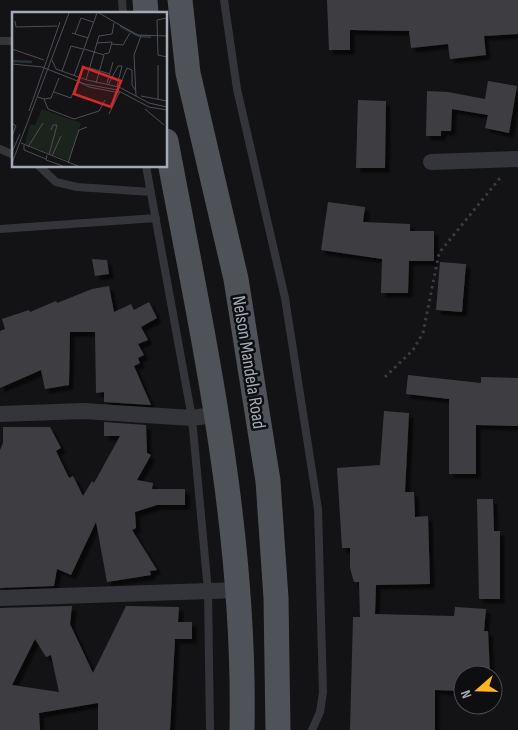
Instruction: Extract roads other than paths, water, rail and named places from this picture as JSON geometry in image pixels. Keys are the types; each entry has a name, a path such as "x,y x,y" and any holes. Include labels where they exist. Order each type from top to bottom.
{"main road":[{"name":"Nelson Mandela Road","path":"180,0 188,73 236,279 268,481 276,598 278,730"},
{"path":"168,152 218,414 230,500 239,590 242,730"}],"street":[{"path":"431,162 517,159"},
{"path":"0,414 83,411 192,418 218,414"},
{"path":"0,598 84,593 239,590"}],"lane":[{"path":"224,0 238,89 285,298 318,509 323,692 320,712 312,730"},
{"path":"0,149 12,154"},
{"path":"41,168 56,182 76,188 151,192"},
{"path":"146,168 192,418 208,591 210,730"},
{"path":"0,229 156,218"}]}
